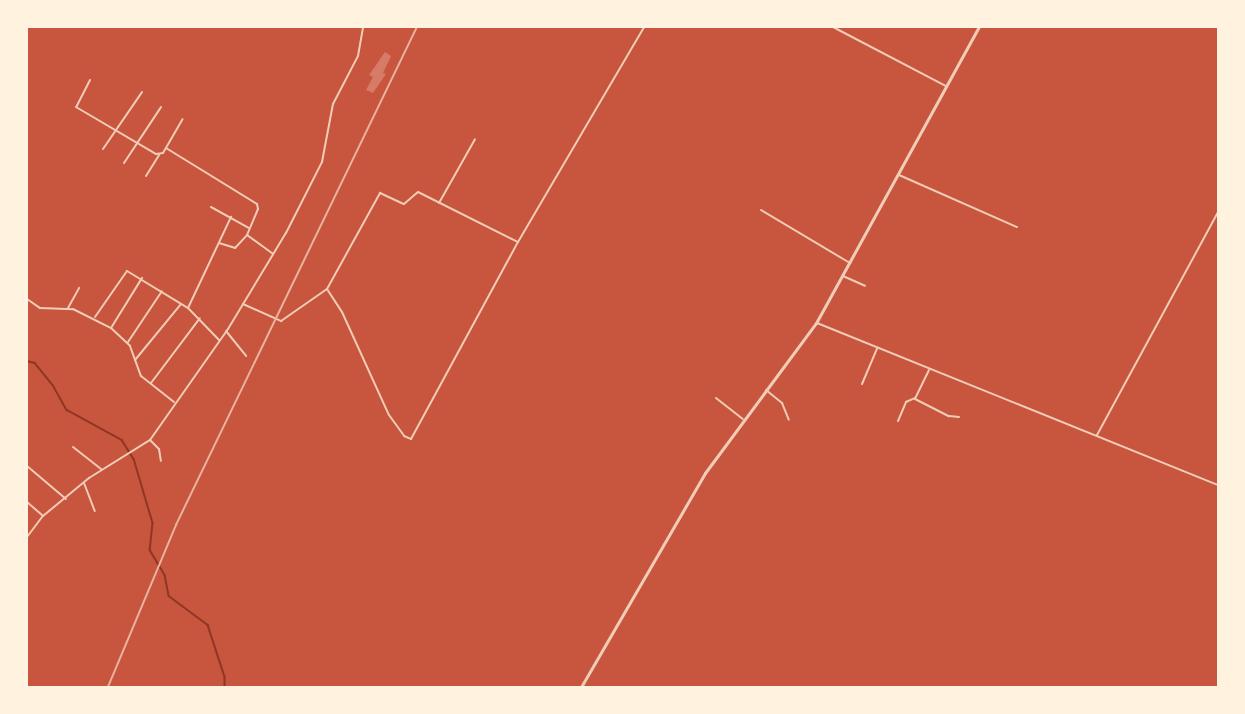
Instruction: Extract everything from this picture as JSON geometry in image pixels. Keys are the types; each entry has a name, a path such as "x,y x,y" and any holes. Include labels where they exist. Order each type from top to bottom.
{"street":[{"path":"27,537 43,516 101,469 128,456 150,440 174,402 226,331 273,254 322,162 330,113 358,56 363,27"},
{"path":"327,290 342,312 389,415 404,436 411,439 518,242 644,27"},
{"path":"833,27 946,86"},
{"path":"581,687 705,473 816,323 979,27"},
{"path":"90,80 75,106 159,155"},
{"path":"103,149 142,92"},
{"path":"124,164 161,107"},
{"path":"146,176 183,119"},
{"path":"438,203 475,139"},
{"path":"166,148 257,204 258,209 247,235 235,248 219,243"},
{"path":"899,175 1017,227"},
{"path":"243,303 281,321 327,290 378,194 406,204 418,192 518,242"},
{"path":"211,207 249,228"},
{"path":"761,210 850,263"},
{"path":"1096,435 1218,212"},
{"path":"188,308 231,218"},
{"path":"247,235 273,254"},
{"path":"95,318 124,271 142,278 188,308 219,340"},
{"path":"843,275 865,286"},
{"path":"111,328 142,278"},
{"path":"68,308 79,288"},
{"path":"128,342 162,291"},
{"path":"27,299 40,308 68,308 95,318 111,328 128,342 139,374 174,402"},
{"path":"135,361 181,304"},
{"path":"151,383 200,318"},
{"path":"816,323 1218,485"},
{"path":"226,331 246,356"},
{"path":"862,384 877,347"},
{"path":"898,421 906,402 915,398 930,369"},
{"path":"765,390 782,403 789,420"},
{"path":"716,398 743,419"},
{"path":"915,398 949,416 959,417"},
{"path":"150,440 159,449 161,461"},
{"path":"73,447 101,469"},
{"path":"27,466 66,499"},
{"path":"84,483 95,511"},
{"path":"27,502 43,516"}],"building":[{"path":"385,52 391,56 383,73 386,74 373,93 366,90 373,77 369,75"}],"waterway":[{"path":"27,361 35,363 53,385 67,410 122,440 134,459 153,523 150,550 165,575 169,596 208,625 225,677 225,687"}],"railway":[{"path":"108,687 176,525 417,27"}]}
